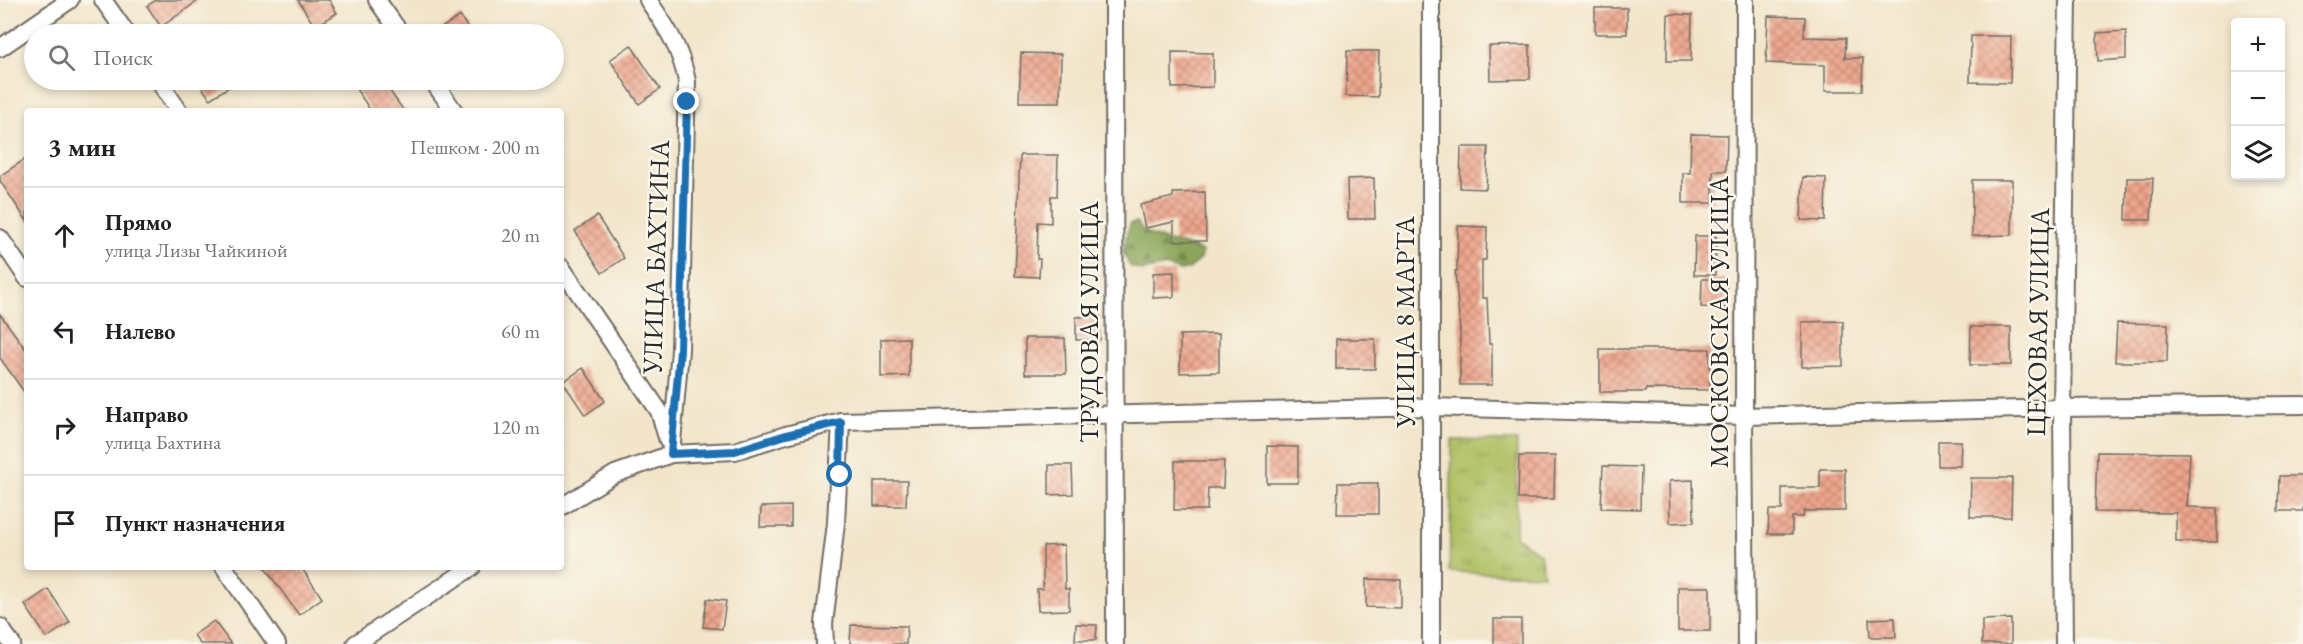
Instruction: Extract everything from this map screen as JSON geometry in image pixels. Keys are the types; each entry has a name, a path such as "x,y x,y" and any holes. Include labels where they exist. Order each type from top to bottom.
{"street":[{"path":"35,24 70,0"},
{"path":"103,0 120,24"},
{"path":"377,0 394,24"},
{"name":"УЛИЦА БАХТИНА","path":"648,0 671,33 682,58 687,81 680,350 671,454"},
{"name":"ТРУДОВАЯ УЛИЦА","path":"1114,0 1114,644"},
{"name":"УЛИЦА 8 МАРТА","path":"1431,0 1431,644"},
{"name":"МОСКОВСКАЯ УЛИЦА","path":"1745,0 1746,644"},
{"name":"ЦЕХОВАЯ УЛИЦА","path":"2064,644 2062,408 2068,0"},
{"path":"0,48 24,32"},
{"path":"165,90 177,108"},
{"path":"439,90 452,108"},
{"path":"0,238 24,274"},
{"path":"564,271 660,411 671,454"},
{"path":"564,505 615,474 671,454 735,451 786,435 841,422 959,417 1115,416 1430,407 1744,416 2303,405"},
{"path":"825,644 824,624 840,475 841,422"},
{"path":"226,570 277,644"},
{"path":"355,644 467,570"},
{"path":"0,627 12,644"}],"green space":[{"path":"1137,222 1149,234 1203,252 1201,258 1189,269 1180,271 1166,266 1142,271 1130,266 1123,252 1131,223"},
{"path":"1452,440 1517,441 1516,537 1540,554 1544,575 1449,572"}],"building":[{"path":"156,0 199,0 165,24 159,24 147,6"},
{"path":"298,0 329,0 337,13 320,24 313,24"},
{"path":"1595,8 1627,8 1627,34 1595,34"},
{"path":"1668,14 1692,15 1691,61 1667,61"},
{"path":"460,16 465,24 448,24"},
{"path":"1768,16 1805,17 1804,37 1846,38 1845,58 1863,58 1862,91 1825,91 1825,65 1766,63"},
{"path":"2126,31 2126,59 2098,61 2097,33"},
{"path":"1971,36 2011,36 2010,83 1970,82"},
{"path":"631,45 660,89 639,104 610,60"},
{"path":"1530,45 1530,79 1490,80 1489,46"},
{"path":"1347,51 1379,51 1378,97 1346,96"},
{"path":"1172,52 1213,53 1213,87 1172,88"},
{"path":"1021,53 1061,54 1060,102 1019,102"},
{"path":"204,90 224,90 210,99"},
{"path":"357,90 389,90 402,108 369,108"},
{"path":"1691,134 1727,135 1726,171 1713,171 1713,203 1683,203 1683,173 1690,173"},
{"path":"1461,147 1488,147 1486,189 1460,188"},
{"path":"1020,155 1058,155 1057,196 1051,196 1051,223 1038,222 1039,277 1015,276"},
{"path":"24,160 24,217 0,181 0,176"},
{"path":"1803,177 1826,178 1825,221 1801,220"},
{"path":"1374,178 1375,219 1348,219 1347,179"},
{"path":"2127,178 2153,178 2151,220 2126,220"},
{"path":"1972,180 2012,180 2012,235 1972,236"},
{"path":"1205,192 1206,241 1174,241 1174,222 1145,228 1140,205 1173,197 1173,193"},
{"path":"597,216 624,258 602,273 575,231"},
{"path":"1458,226 1487,227 1486,260 1482,260 1482,298 1487,298 1489,344 1492,344 1492,385 1460,385 1460,330 1455,271 1457,271"},
{"path":"1695,236 1716,236 1715,275 1694,275"},
{"path":"1174,272 1174,297 1153,298 1153,273"},
{"path":"1702,279 1727,279 1726,308 1701,307"},
{"path":"0,314 24,347 24,392 0,358"},
{"path":"1100,316 1100,340 1076,340 1076,317"},
{"path":"1843,321 1843,366 1802,367 1802,322"},
{"path":"2117,323 2168,324 2167,362 2115,362"},
{"path":"1971,327 2011,327 2011,365 1970,365"},
{"path":"1219,334 1219,372 1180,373 1180,335"},
{"path":"909,338 909,376 881,377 881,339"},
{"path":"1025,338 1065,338 1066,374 1025,374"},
{"path":"1336,339 1375,339 1375,369 1336,369"},
{"path":"1600,349 1710,349 1710,390 1646,389 1645,392 1600,392"},
{"path":"583,368 605,401 585,415 564,381"},
{"path":"1938,441 1961,441 1960,466 1938,466"},
{"path":"1267,446 1298,447 1298,483 1267,483"},
{"path":"2097,452 2190,453 2187,507 2217,508 2217,542 2176,542 2176,513 2095,512"},
{"path":"1519,456 1555,456 1554,499 1518,499"},
{"path":"1175,461 1224,461 1223,488 1208,488 1207,510 1174,510"},
{"path":"1049,465 1072,465 1073,494 1049,495"},
{"path":"1603,466 1641,467 1640,509 1601,508"},
{"path":"1820,469 1845,469 1845,511 1804,511 1803,517 1792,517 1792,534 1768,534 1769,510 1782,510 1782,488 1820,488"},
{"path":"2279,476 2303,476 2303,511 2278,511"},
{"path":"1971,478 2012,478 2011,517 1970,517"},
{"path":"1693,480 1694,522 1670,523 1669,481"},
{"path":"874,481 907,481 906,506 874,506"},
{"path":"1338,483 1378,483 1378,514 1337,514"},
{"path":"791,506 791,527 760,527 761,507"},
{"path":"1064,545 1065,589 1069,589 1069,610 1038,611 1037,589 1043,589 1043,546"},
{"path":"266,570 303,570 322,598 299,615"},
{"path":"1366,579 1401,580 1401,608 1366,607"},
{"path":"1678,587 1710,587 1710,631 1678,631"},
{"path":"48,589 70,622 47,638 25,605"},
{"path":"707,599 726,601 722,629 703,627"},
{"path":"1895,618 1896,637 1870,637 1869,619"},
{"path":"1494,619 1521,619 1521,644 1494,644"},
{"path":"2011,619 2011,644 1982,644 1982,620"},
{"path":"214,621 231,644 200,644 194,635"},
{"path":"1076,624 1097,625 1096,640 1075,640"},
{"path":"851,625 907,626 906,644 850,644"}],"route":[{"path":"687,102 680,350 671,454 735,451 786,435 841,422 840,475"}]}
